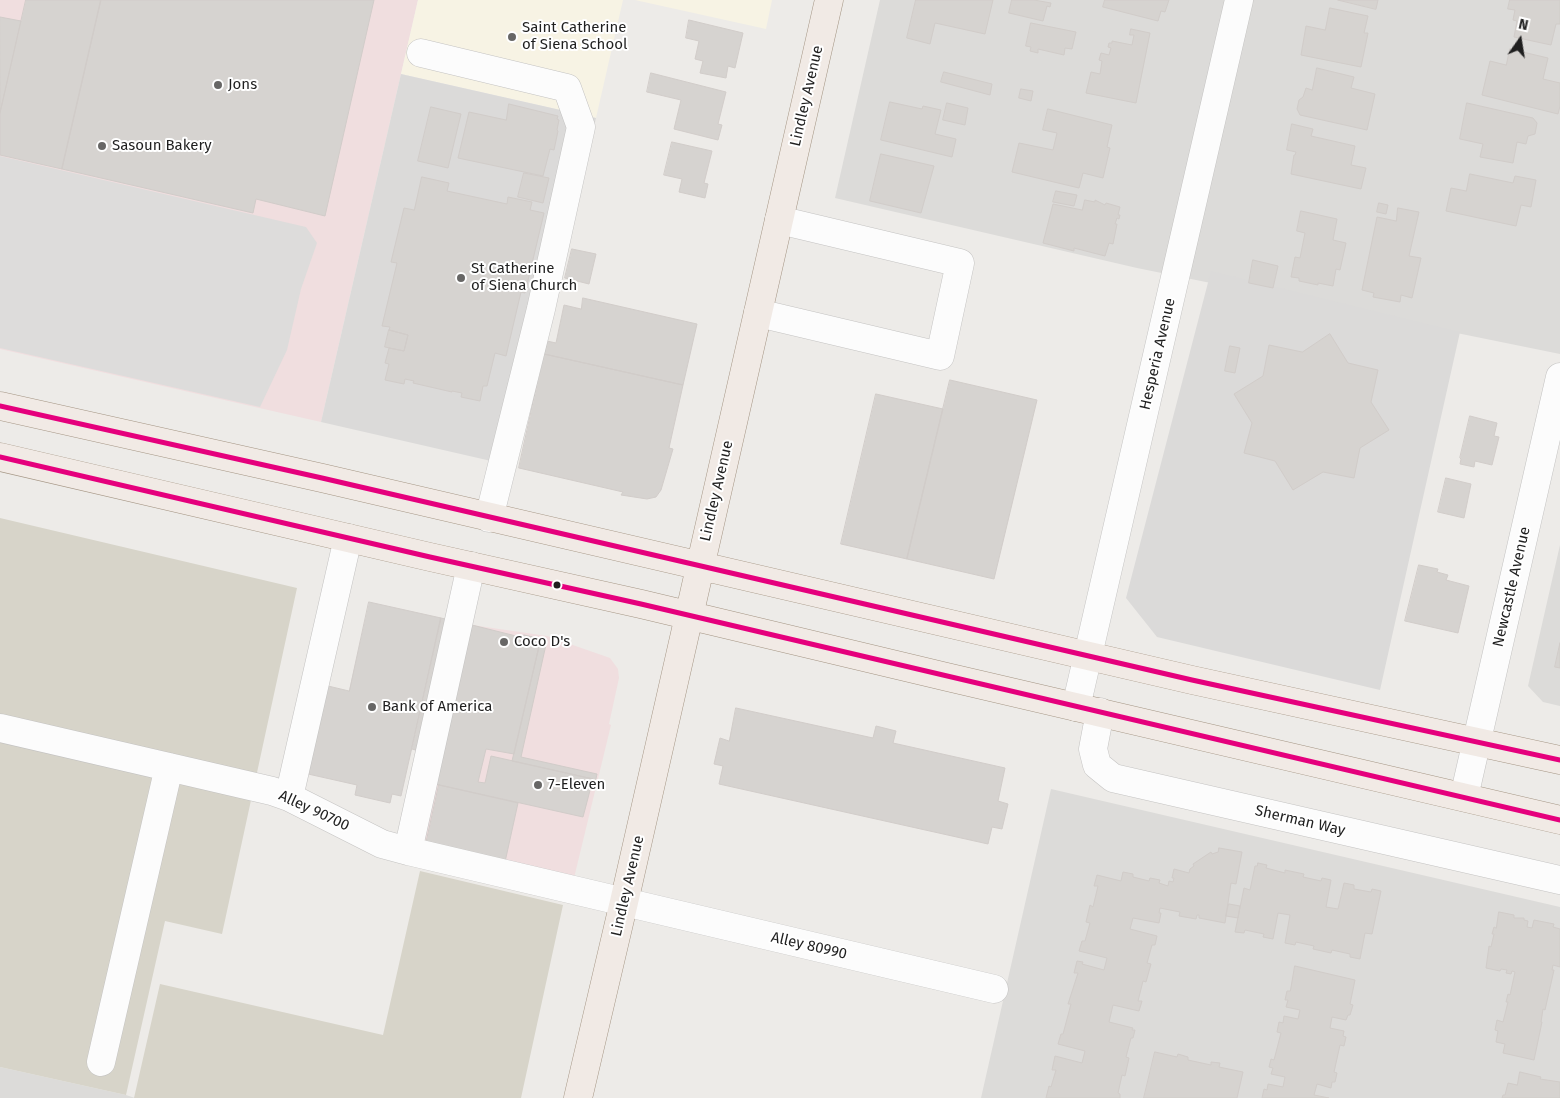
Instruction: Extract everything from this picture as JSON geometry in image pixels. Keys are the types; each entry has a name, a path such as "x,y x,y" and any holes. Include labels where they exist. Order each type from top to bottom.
{"main road":[{"name":"Lindley Avenue","path":"578,1098 829,0"},
{"path":"0,406 1201,682 1560,760"},
{"path":"0,457 688,615 1560,820"}],"street":[{"name":"Hesperia Avenue","path":"1088,710 1088,655 1239,0"},
{"path":"421,53 567,88 581,127 541,309 489,518"},
{"path":"758,313 940,356 960,263 779,220"},
{"name":"Newcastle Avenue","path":"1464,797 1560,377"},
{"path":"290,797 348,538"},
{"path":"408,851 471,566"},
{"name":"Sherman Way","path":"1088,710 1097,765 1113,778 1560,880"},
{"name":"Alley 90700","path":"0,728 272,791 290,797 382,844 624,902"},
{"path":"101,1062 170,767"},
{"name":"Alley 80990","path":"624,902 994,989"}],"shaded area":[{"path":"0,0 418,0 321,422 0,349"},
{"name":"Saint Catherine of Siena School","path":"418,0 623,0 596,118 401,74"},
{"name":"Saint Catherine of Siena School","path":"635,0 772,0 766,29"},
{"path":"880,0 1560,0 1560,354 1137,268 835,198"},
{"path":"401,74 596,118 513,466 321,422"},
{"path":"0,156 306,227 317,243 301,289 287,350 260,407 0,348"},
{"path":"1211,271 1460,332 1380,690 1157,637 1126,598"},
{"path":"0,518 297,588 222,934 165,921 126,1095 0,1067"},
{"path":"1560,545 1560,706 1543,702 1528,686"},
{"path":"472,625 547,636 610,658 618,669 619,678 609,724 611,725 574,878 421,843"},
{"path":"1051,789 1560,907 1560,1098 981,1098"},
{"path":"420,871 563,905 521,1098 134,1098 160,984 383,1035"},
{"path":"0,1067 126,1095 135,1098 0,1098"}],"building":[{"path":"26,0 101,0 62,169 0,155 0,113"},
{"name":"Jons","path":"101,0 374,0 325,216 256,199 253,213 62,169"},
{"path":"916,0 993,0 985,34 935,23 930,44 907,38"},
{"path":"1012,0 1034,0 1051,3 1050,7 1047,6 1043,21 1009,13"},
{"path":"1105,0 1169,0 1165,12 1161,11 1158,21 1103,7"},
{"path":"1338,0 1378,0 1376,9"},
{"path":"1510,0 1560,0 1560,24 1556,24 1551,45 1514,37 1517,21 1513,20 1515,10 1508,9"},
{"path":"1330,8 1368,16 1364,33 1368,33 1361,67 1301,55 1306,26 1325,30"},
{"path":"0,17 21,21 0,113"},
{"path":"689,20 743,33 735,68 728,66 726,78 700,73 703,61 695,59 699,41 686,38"},
{"path":"1031,23 1076,32 1072,49 1065,48 1064,55 1038,49 1038,53 1030,51 1031,47 1026,46"},
{"path":"1131,29 1150,33 1136,103 1086,93 1091,72 1100,74 1102,61 1099,60 1101,53 1109,55 1111,48 1108,47 1112,41 1132,45 1134,35 1130,35"},
{"path":"1510,49 1548,58 1543,79 1560,83 1558,114 1482,95 1490,61 1506,65"},
{"path":"1317,68 1354,77 1351,88 1375,94 1367,130 1300,115 1297,109 1299,100 1303,97 1306,88 1312,90"},
{"path":"944,72 992,84 990,95 941,82"},
{"path":"651,73 726,92 718,124 722,125 718,140 674,129 681,100 647,92"},
{"path":"1021,89 1033,91 1031,101 1019,98"},
{"path":"890,102 922,109 923,106 941,110 935,134 956,139 952,157 881,140"},
{"path":"947,103 968,108 965,125 943,120"},
{"path":"1467,103 1533,118 1537,123 1535,134 1528,136 1526,144 1517,142 1513,163 1480,157 1483,144 1460,139"},
{"path":"509,104 558,116 558,131 554,150 550,149 543,176 458,158 469,112 506,120"},
{"path":"431,107 461,114 448,168 418,161"},
{"path":"1048,109 1112,125 1107,147 1110,148 1103,178 1083,173 1079,188 1012,172 1019,143 1053,150 1057,133 1043,130"},
{"path":"1292,124 1313,129 1311,136 1355,146 1351,165 1366,168 1361,189 1291,174 1296,152 1287,150"},
{"path":"672,142 712,151 704,183 708,184 705,198 679,192 682,179 664,175"},
{"path":"881,154 934,166 921,213 870,201"},
{"path":"524,173 549,178 543,203 518,197"},
{"path":"1470,174 1513,183 1515,176 1536,180 1531,207 1521,205 1516,226 1446,211 1451,188 1466,191"},
{"name":"St Catherine of Siena Church","path":"422,177 449,183 447,191 507,204 508,197 532,202 530,210 544,213 525,293 521,292 506,356 495,353 487,386 483,386 480,401 461,397 462,393 413,383 414,381 405,379 404,384 385,380 389,364 385,363 389,348 404,351 408,335 389,330 390,327 382,326 397,263 391,262 404,208 414,210"},
{"path":"1056,191 1077,195 1074,206 1053,202"},
{"path":"1085,200 1095,202 1095,200 1105,205 1106,203 1120,207 1119,219 1117,218 1115,224 1117,224 1113,244 1109,243 1105,256 1043,243 1053,204 1082,210"},
{"path":"1379,203 1388,205 1386,214 1377,212"},
{"path":"1398,208 1419,212 1409,256 1421,258 1412,298 1401,295 1400,302 1373,297 1374,293 1362,290 1377,217 1396,221"},
{"path":"1301,211 1337,219 1333,240 1346,243 1340,270 1336,269 1333,286 1299,281 1299,278 1291,277 1295,257 1300,258 1305,233 1297,231"},
{"path":"572,249 596,254 589,284 565,278"},
{"path":"1253,260 1278,266 1273,288 1249,283"},
{"path":"583,298 697,324 683,385 544,354 547,341 556,343 564,305 581,309"},
{"path":"389,330 408,335 404,351 385,347"},
{"path":"1330,334 1348,363 1378,370 1371,402 1389,430 1360,448 1354,478 1323,472 1293,490 1275,461 1244,453 1252,423 1234,394 1263,376 1269,345 1302,352"},
{"path":"1230,346 1240,348 1235,373 1225,371"},
{"path":"544,354 683,385 669,448 673,449 661,490 656,497 647,499 621,495 623,492 519,468"},
{"path":"950,380 1037,400 994,579 907,559"},
{"path":"876,394 943,409 907,559 841,544"},
{"path":"1470,416 1497,423 1494,436 1499,437 1492,465 1475,461 1474,467 1460,464"},
{"path":"1446,478 1471,484 1464,518 1438,512"},
{"path":"1419,565 1438,569 1437,572 1448,575 1446,580 1469,586 1458,633 1405,621"},
{"name":"Bank of America","path":"369,602 441,618 401,796 392,794 390,803 355,795 357,785 308,774 328,686 349,691"},
{"path":"441,618 449,620 419,751 412,749"},
{"path":"472,625 540,642 514,754 486,749 478,782 485,783 491,756 593,779 583,817 435,784"},
{"path":"524,635 547,640 521,757 597,774 594,788 591,787 593,779 512,761 540,642 523,637"},
{"path":"1560,643 1560,668 1555,667"},
{"path":"736,708 873,738 876,726 896,731 893,743 1005,768 998,801 1008,804 1002,829 992,827 988,844 719,784 723,766 714,764 720,738 729,741"},
{"path":"439,785 518,803 505,862 426,844"},
{"path":"1219,848 1242,852 1236,884 1231,883 1225,923 1199,918 1199,915 1197,915 1196,919 1179,916 1180,912 1160,908 1159,923 1133,918 1130,929 1157,936 1155,945 1152,945 1147,963 1151,964 1146,982 1143,981 1138,1001 1142,1001 1139,1011 1113,1005 1109,1022 1135,1030 1126,1057 1129,1058 1125,1076 1122,1075 1118,1093 1120,1098 1046,1098 1056,1070 1052,1070 1055,1056 1082,1063 1085,1051 1058,1044 1061,1034 1063,1034 1071,1004 1068,1004 1078,973 1074,973 1077,961 1104,970 1107,958 1079,951 1082,941 1085,941 1090,923 1086,922 1090,905 1093,907 1098,886 1094,886 1097,875 1121,881 1123,872 1149,881 1150,878 1160,880 1159,883 1168,886 1169,881 1173,882 1174,869 1189,873 1190,869 1194,866 1193,864 1211,852 1212,854 1218,852"},
{"path":"1258,863 1267,865 1266,868 1285,873 1285,870 1304,874 1303,877 1321,881 1322,878 1331,880 1326,907 1338,909 1344,883 1354,885 1354,889 1371,892 1372,889 1381,891 1372,934 1365,933 1360,959 1350,957 1350,954 1332,950 1331,953 1313,949 1314,946 1296,942 1295,945 1285,943 1290,915 1278,913 1273,939 1263,937 1264,934 1245,930 1244,933 1235,932 1244,888 1250,890 1255,866"},
{"path":"1229,904 1240,906 1238,918 1226,916"},
{"path":"1499,912 1514,915 1514,918 1524,918 1524,920 1528,921 1527,927 1532,928 1534,920 1554,924 1553,927 1560,929 1560,967 1553,965 1552,970 1554,970 1545,1010 1543,1009 1534,1060 1503,1053 1505,1044 1496,1042 1498,1031 1495,1030 1497,1020 1503,1022 1508,1002 1506,1002 1508,994 1510,995 1515,972 1512,971 1511,974 1506,973 1507,970 1501,969 1500,971 1486,968 1489,946 1491,947 1494,934 1492,934 1494,927 1496,928"},
{"path":"1295,966 1355,980 1350,1004 1353,1005 1350,1015 1348,1015 1346,1020 1332,1017 1330,1028 1344,1031 1343,1036 1346,1037 1344,1046 1340,1045 1334,1072 1337,1073 1335,1082 1332,1082 1331,1088 1317,1084 1314,1095 1329,1098 1262,1098 1264,1089 1267,1090 1268,1084 1283,1087 1285,1077 1271,1074 1273,1068 1269,1067 1271,1059 1274,1060 1281,1033 1277,1032 1279,1022 1283,1023 1284,1016 1298,1019 1300,1010 1286,1007 1288,1000 1285,1000 1287,991 1290,991"},
{"path":"1155,1052 1177,1057 1178,1054 1188,1057 1188,1060 1211,1065 1211,1062 1220,1063 1219,1067 1243,1072 1237,1098 1144,1098"},
{"path":"1520,1072 1541,1077 1540,1079 1560,1082 1560,1098 1502,1098 1505,1095 1508,1083 1517,1085"}],"transit line":[{"path":"0,406 322,478 1192,680 1560,760"},
{"path":"0,457 641,604 1560,820"}],"place":[{"name":"Saint Catherine of Siena School","path":"512,37"},
{"name":"Jons","path":"218,85"},
{"name":"Sasoun Bakery","path":"102,146"},
{"name":"St Catherine of Siena Church","path":"461,278"},
{"name":"Coco D's","path":"504,642"},
{"name":"Bank of America","path":"372,707"},
{"name":"7-Eleven","path":"538,785"}]}
